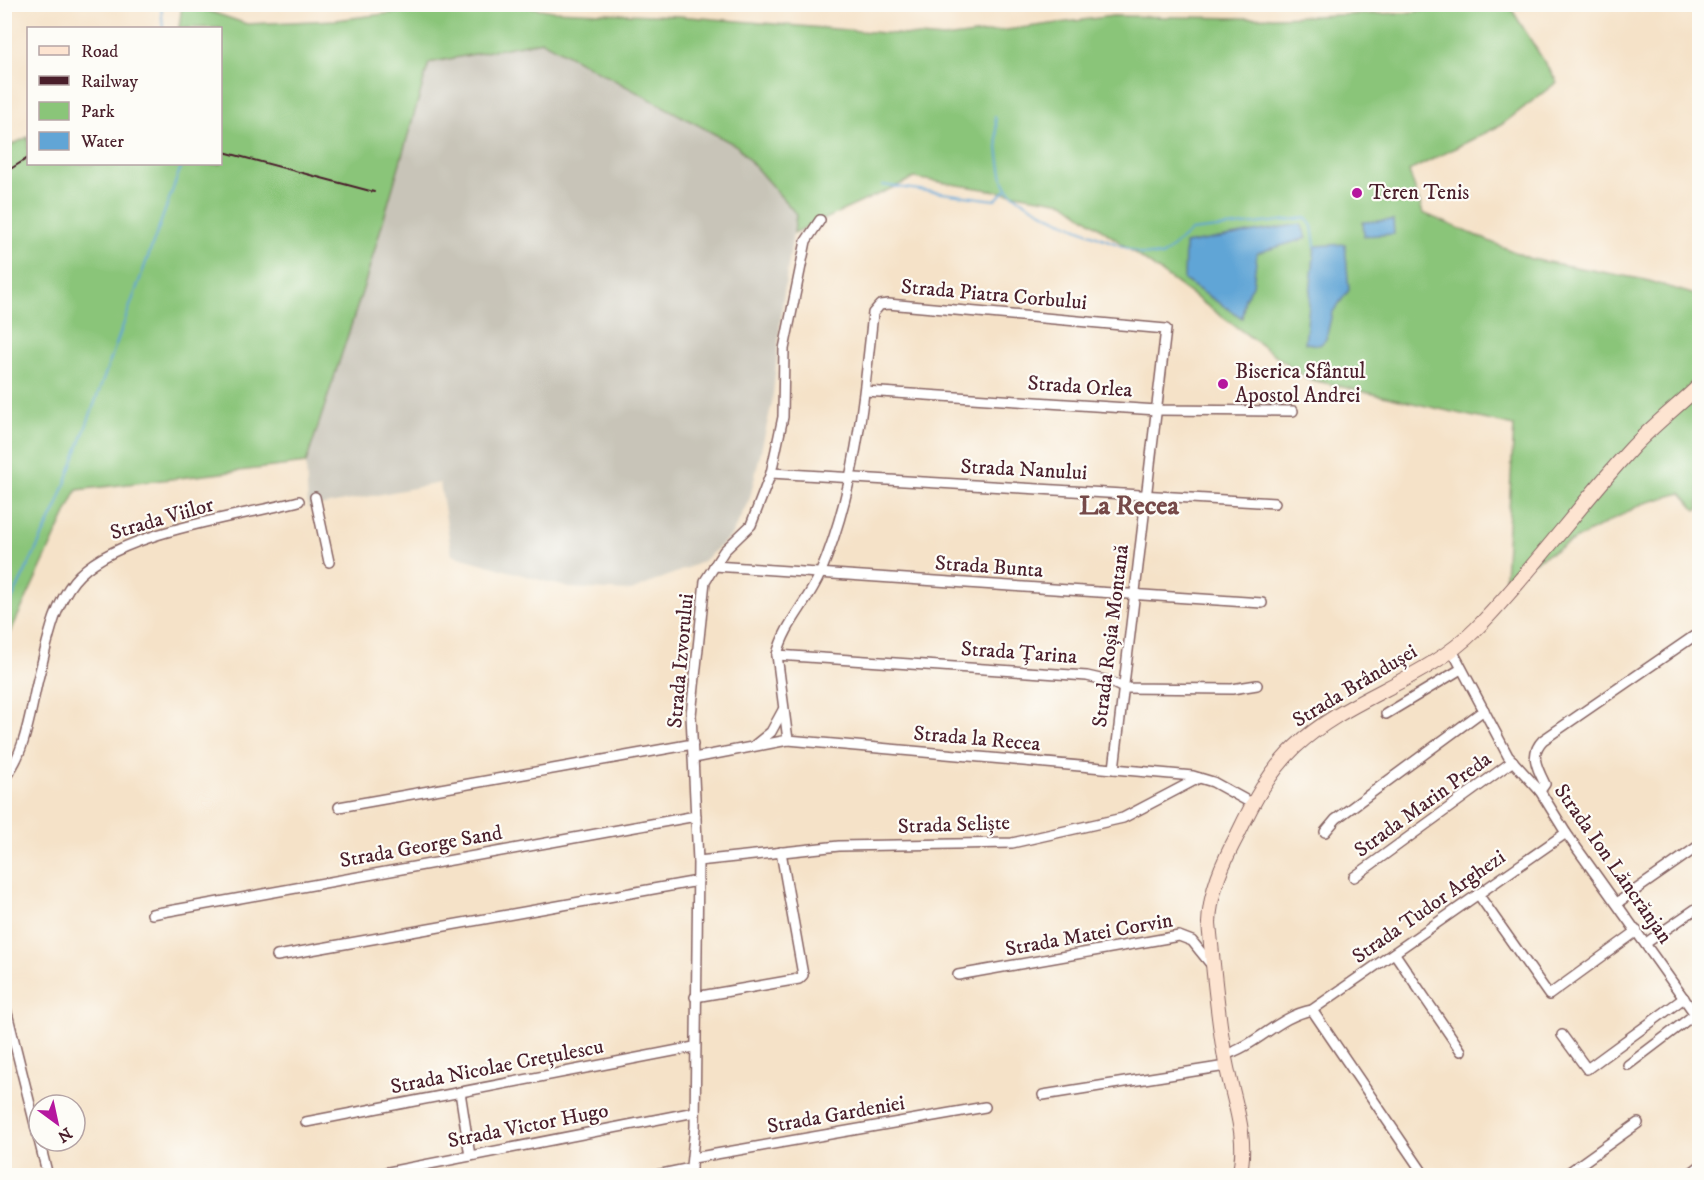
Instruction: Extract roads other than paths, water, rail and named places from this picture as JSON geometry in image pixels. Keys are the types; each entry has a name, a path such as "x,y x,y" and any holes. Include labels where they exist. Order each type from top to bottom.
{"main road":[{"name":"Strada Brândușei","path":"1239,1176 1242,1139 1225,1060 1209,923 1212,894 1252,804 1280,763 1313,733 1450,651 1492,611 1632,448 1700,385"}],"street":[{"name":"Strada Izvorului","path":"691,1167 695,1112 698,861 691,715 705,581 724,551 751,525 771,473 783,417 784,349 806,241 820,220"},
{"name":"Strada Piatra Corbului","path":"788,740 777,655 780,642 820,574 851,478 865,391 873,313 880,305 1166,329"},
{"name":"Strada Roșia Montană","path":"1114,769 1166,329"},
{"name":"Strada Orlea","path":"865,391 1157,410 1293,411"},
{"name":"Strada Nanului","path":"771,473 1275,503"},
{"path":"315,497 329,562"},
{"name":"Strada Viilor","path":"4,778 18,756 55,616 73,582 85,569 102,556 144,539 299,501"},
{"name":"Strada Bunta","path":"714,566 1262,603"},
{"path":"1540,791 1545,784 1535,765 1535,755 1537,747 1543,740 1700,632"},
{"name":"Strada Ion Lăncrănjan","path":"1450,651 1503,747 1540,791 1566,833 1697,1018"},
{"name":"Strada Țarina","path":"777,655 1087,676 1123,688 1232,689 1257,685"},
{"path":"1386,714 1460,666"},
{"path":"750,747 771,732 783,708"},
{"path":"1325,832 1336,819 1484,710"},
{"name":"Strada la Recea","path":"694,758 788,740 1199,778 1221,786 1252,804"},
{"path":"339,807 693,744"},
{"name":"Strada Marin Preda","path":"1354,877 1513,761"},
{"name":"Strada Seliște","path":"698,861 839,846 1012,843 1124,818 1199,778"},
{"name":"Strada George Sand","path":"152,914 696,816"},
{"name":"Strada Tudor Arghezi","path":"1225,1060 1298,1013 1311,1011 1566,833"},
{"path":"1617,903 1700,845"},
{"path":"695,997 800,979 803,975 781,852"},
{"path":"277,956 698,881"},
{"path":"1478,894 1549,995 1637,931"},
{"path":"1646,943 1700,906"},
{"name":"Strada Matei Corvin","path":"958,975 1179,936 1192,941 1213,967"},
{"path":"1395,954 1461,1051"},
{"path":"1562,1035 1587,1069 1684,998"},
{"path":"4,1000 48,1176"},
{"path":"1311,1011 1425,1176"},
{"path":"1628,1065 1697,1018"},
{"name":"Strada Nicolae Crețulescu","path":"306,1122 694,1047"},
{"path":"1043,1095 1225,1060"},
{"path":"460,1092 470,1156"},
{"name":"Strada Gardeniei","path":"652,1176 985,1107"},
{"name":"Strada Victor Hugo","path":"368,1176 695,1112"},
{"path":"1564,1176 1638,1123"},
{"path":"1687,1176 1700,1166"}],"water":[{"path":"1393,220 1394,234 1364,236 1363,222"},
{"path":"1301,224 1307,238 1257,253 1253,286 1245,298 1242,318 1184,280 1185,244"},
{"path":"1345,244 1349,290 1332,313 1326,339 1320,345 1305,343 1315,246"}],"waterway":[{"path":"161,4 163,27"},
{"path":"995,117 1002,174 1011,192 1044,213 1089,233 1142,254 1162,256 1191,231 1306,218 1312,226 1315,246"},
{"path":"4,616 57,506 182,165"},
{"path":"882,185 995,200 1007,189"}],"railway":[{"path":"222,152 374,192"},
{"path":"4,173 27,159"}],"place":[{"name":"Teren Tenis","path":"1357,193"},
{"name":"Biserica Sfântul Apostol Andrei","path":"1223,384"}],"district":[{"name":"La Recea","path":"1129,506"}]}
